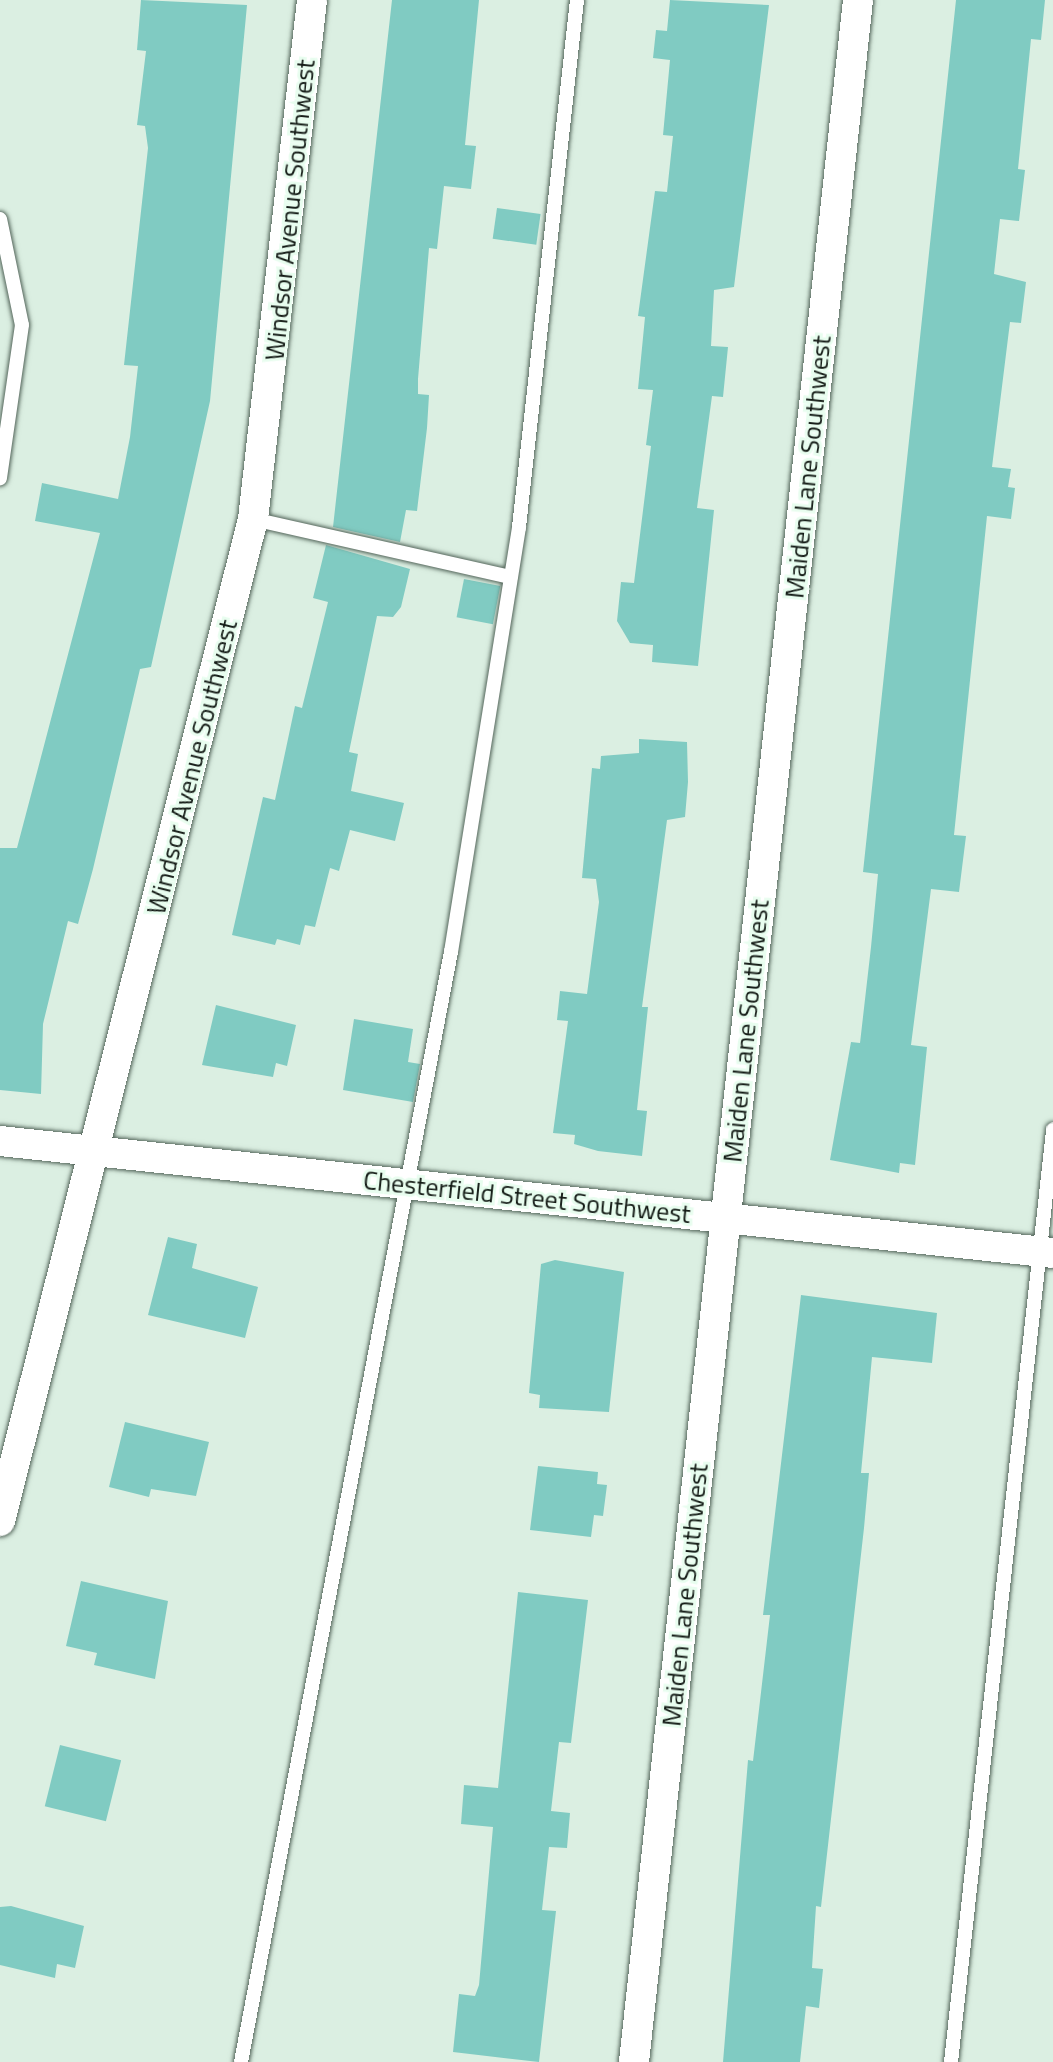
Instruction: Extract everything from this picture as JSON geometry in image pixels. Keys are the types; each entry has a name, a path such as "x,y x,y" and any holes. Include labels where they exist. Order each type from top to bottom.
{"street":[{"name":"Windsor Avenue Southwest","path":"0,1521 253,519 312,0"},
{"name":"Maiden Lane Southwest","path":"634,2062 858,0"},
{"name":"Chesterfield Street Southwest","path":"0,1142 1046,1252"}],"lane":[{"path":"241,2062 407,1185 511,577 577,0"},
{"path":"0,219 22,325 0,478"},
{"path":"253,519 511,577"},
{"path":"951,2062 1046,1252 1053,1130"}],"building":[{"path":"141,0 247,5 210,401 151,667 140,669 78,924 68,921 43,1024 41,1094 0,1090 0,848 17,848 100,533 35,521 42,483 118,499 130,437 138,366 124,365 148,148 145,126 137,125 146,51 137,50"},
{"path":"392,0 479,0 465,145 476,146 471,189 444,186 437,249 429,248 418,379 418,394 429,395 427,428 417,511 406,510 400,542 333,527"},
{"path":"670,0 769,5 734,287 714,290 711,346 728,347 723,397 712,396 697,508 714,510 698,666 652,662 653,645 630,643 617,621 621,582 634,583 651,446 646,445 653,390 638,389 645,317 638,316 655,191 667,192 673,136 663,135 670,60 653,58 656,30 667,31"},
{"path":"956,0 1045,0 1041,40 1031,39 1018,169 1025,170 1019,221 1000,219 994,274 1026,282 1021,323 1010,322 992,467 1011,469 1008,487 1015,488 1011,519 987,516 954,835 966,836 959,892 931,889 911,1045 927,1047 915,1165 900,1163 899,1173 830,1160 851,1042 860,1043 871,947 878,874 863,872"},
{"path":"497,208 541,214 536,245 493,239"},
{"path":"326,545 410,569 401,607 393,617 377,616 349,752 358,754 351,791 404,803 395,841 350,830 339,871 330,868 315,927 305,925 300,945 277,939 275,945 232,935 263,797 275,800 295,706 302,708 328,602 313,598"},
{"path":"464,579 500,586 493,624 457,617"},
{"path":"639,739 687,742 688,782 685,817 667,820 642,1007 648,1007 637,1110 647,1111 642,1156 598,1151 574,1144 575,1135 553,1133 568,1021 557,1020 560,991 587,994 599,902 596,879 582,878 592,768 600,769 601,756 639,753"},
{"path":"216,1005 296,1025 287,1066 276,1063 273,1077 202,1065"},
{"path":"354,1019 413,1029 408,1062 420,1064 413,1102 343,1090"},
{"path":"168,1237 197,1244 192,1268 258,1287 245,1338 148,1315"},
{"path":"555,1260 624,1272 609,1412 539,1408 540,1395 529,1393 541,1264"},
{"path":"801,1295 937,1313 932,1363 872,1357 861,1473 869,1473 864,1528 821,1907 816,1906 812,1968 823,1969 819,2008 806,2006 800,2062 723,2062 748,1760 753,1761 770,1615 763,1615"},
{"path":"125,1422 209,1442 196,1496 151,1489 149,1497 109,1487"},
{"path":"538,1466 598,1472 597,1484 607,1485 603,1516 594,1515 591,1537 530,1530"},
{"path":"81,1581 168,1601 155,1679 94,1665 97,1653 66,1646"},
{"path":"518,1592 588,1600 571,1743 559,1742 551,1811 570,1813 567,1848 549,1847 542,1910 556,1911 539,2062 453,2052 459,1994 475,1996 479,1985 493,1827 461,1824 464,1785 498,1788"},
{"path":"60,1745 121,1760 106,1821 45,1806"},
{"path":"11,1906 84,1926 75,1968 57,1964 55,1978 0,1965 0,1907"}]}
